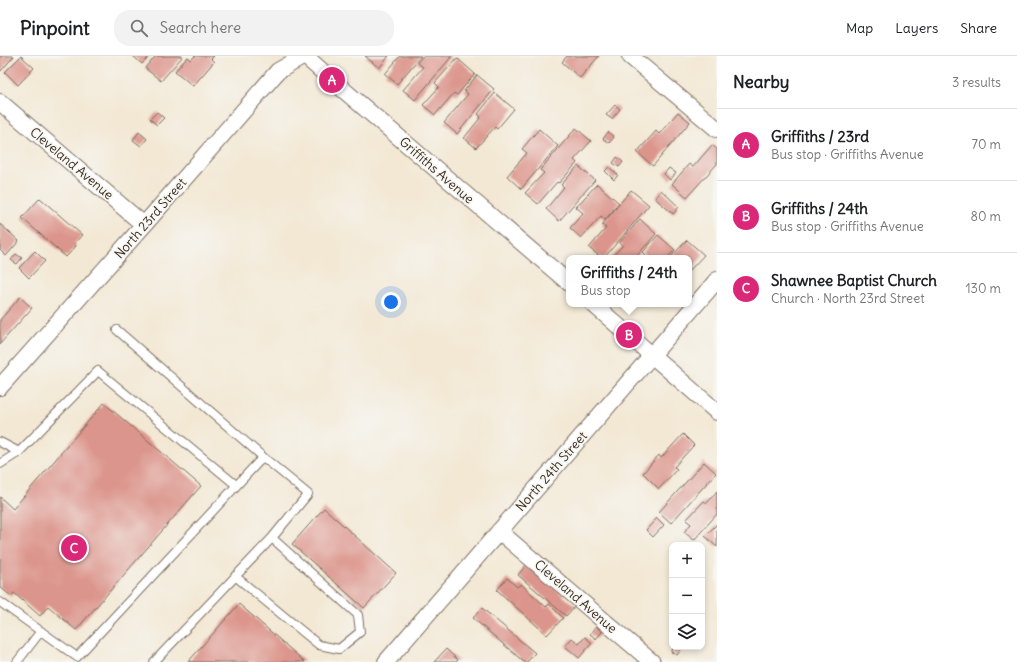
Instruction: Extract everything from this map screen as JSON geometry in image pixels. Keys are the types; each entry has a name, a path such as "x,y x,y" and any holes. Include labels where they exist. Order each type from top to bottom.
{"street":[{"name":"North 23rd Street","path":"0,387 278,71 305,56"},
{"name":"Griffiths Avenue","path":"305,56 566,280"},
{"path":"630,56 717,129"},
{"name":"Cleveland Avenue","path":"0,102 144,225"},
{"name":"North 24th Street","path":"386,662 717,280"},
{"path":"596,307 717,412"},
{"name":"Cleveland Avenue","path":"499,531 652,662"}],"lane":[{"path":"117,330 308,494 272,538 154,662"},
{"path":"0,464 19,452 98,371 236,485"},
{"path":"0,442 19,452"},
{"path":"0,602 80,659 263,456"},
{"path":"235,576 319,646 339,649 360,632 358,615 272,538"},
{"path":"17,662 41,631"}],"building":[{"path":"0,56 14,56 1,71 0,70"},
{"path":"21,56 34,68 18,85 5,72"},
{"path":"133,56 150,56 142,64"},
{"path":"156,56 183,56 161,81 145,68"},
{"path":"195,56 214,56 211,59 214,62 193,86 175,71 188,57 191,60"},
{"path":"365,56 389,56 379,68"},
{"path":"400,56 421,56 397,84 385,74"},
{"path":"423,56 452,56 415,100 403,90 423,67 417,63"},
{"path":"567,56 599,56 580,78 562,62"},
{"path":"457,58 475,74 457,95 454,93 435,115 423,105 439,87 435,83"},
{"path":"477,75 494,89 457,134 444,123 468,94 464,91"},
{"path":"495,93 514,109 497,129 495,127 476,148 464,138 481,117 478,114"},
{"path":"615,105 620,109 612,119 606,115"},
{"path":"157,112 164,118 157,125 150,119"},
{"path":"678,112 690,122 653,166 637,152 656,131 659,134"},
{"path":"576,128 591,141 574,160 577,163 559,183 557,182 538,204 525,193 544,173 540,170"},
{"path":"539,129 558,146 521,189 507,176 527,153 522,149"},
{"path":"139,132 147,139 141,146 133,140"},
{"path":"608,132 614,137 609,143 603,139"},
{"path":"712,145 717,149 717,164 687,197 672,184 689,164 693,167"},
{"path":"617,157 623,162 619,167 613,163"},
{"path":"578,166 595,180 559,221 546,209 564,187 561,185"},
{"path":"609,167 618,175 614,180 605,171"},
{"path":"669,168 676,173 670,180 664,174"},
{"path":"597,184 619,203 605,220 601,216 581,238 570,228 583,213 576,207"},
{"path":"631,190 649,205 607,255 598,255 589,248 606,228 602,225"},
{"path":"661,190 679,207 673,214 655,198"},
{"path":"40,198 82,235 74,244 76,246 66,257 22,218"},
{"path":"640,219 656,234 638,255 614,255 623,245 619,243"},
{"path":"0,224 19,241 6,256 0,250"},
{"path":"658,235 675,250 670,255 646,255 643,252"},
{"path":"687,240 704,255 692,268 692,255 673,255"},
{"path":"35,251 45,261 29,278 19,268"},
{"path":"16,254 22,258 17,264 11,260"},
{"path":"20,297 32,308 0,344 0,320"},
{"path":"104,403 201,486 76,630 48,606 40,616 14,593 11,596 0,587 0,497 13,509"},
{"path":"683,434 694,445 674,467 677,469 659,489 643,473 659,455 661,458"},
{"path":"704,462 716,473 671,523 659,512"},
{"path":"717,491 717,514 694,540 684,532 691,524 686,520 704,501 707,503"},
{"path":"324,508 396,573 364,608 292,544"},
{"path":"657,518 664,525 653,537 646,530"},
{"path":"717,524 717,547 705,536"},
{"path":"527,564 575,606 566,616 518,575"},
{"path":"507,578 517,587 521,584 546,607 549,604 563,618 547,635 497,590"},
{"path":"239,604 247,611 305,662 188,662"},
{"path":"482,608 535,653 527,662 524,662 473,618"},
{"path":"596,626 602,632 596,639 590,634"},
{"path":"585,637 592,643 579,658 565,646 572,638 579,644"},
{"path":"446,649 458,660 456,662 434,662"},
{"path":"672,650 681,650 677,655 671,652"}],"place":[{"name":"Griffiths / 23rd","path":"332,80"},
{"name":"Griffiths / 24th","path":"629,335"},
{"name":"Shawnee Baptist Church","path":"74,548"}]}
